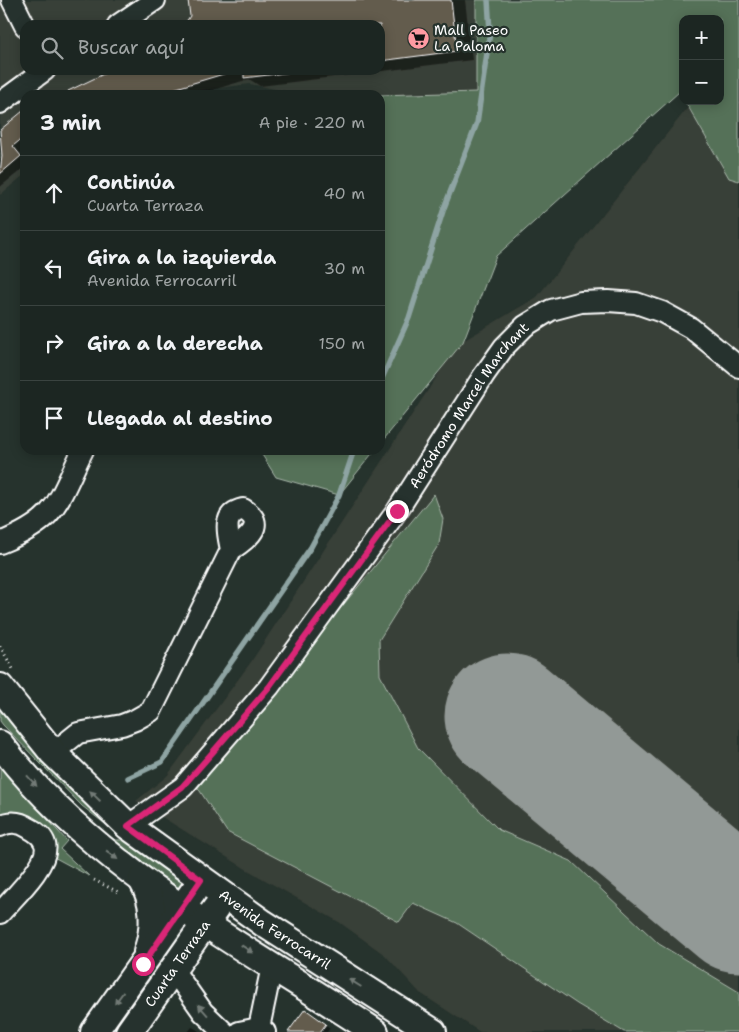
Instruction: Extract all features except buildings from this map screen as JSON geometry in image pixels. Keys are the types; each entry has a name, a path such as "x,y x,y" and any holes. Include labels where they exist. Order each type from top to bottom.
{"main road":[{"name":"Avenida Ferrocarril","path":"1,688 53,753 128,826 201,880 295,944 433,1032"},
{"path":"0,744 58,809 142,880 376,1032"},
{"path":"81,830 103,833 128,826"},
{"path":"142,880 149,890 153,914 150,944 143,964"},
{"name":"Cuarta Terraza","path":"94,1032 201,880"},
{"name":"Cuarta Terraza","path":"129,1032 174,971 225,896"}],"street":[{"path":"12,0 22,20"},
{"path":"125,20 155,0"},
{"path":"0,103 38,75"},
{"name":"Aeródromo Marcel Marchant","path":"128,826 182,787 269,687 397,511 484,375 504,347 525,326 551,310 581,302 608,301 636,304 662,312 691,328 739,367"},
{"path":"0,543 30,529 46,518 59,502 81,455"},
{"path":"53,753 78,733 122,725 135,720 151,710 231,550"},
{"path":"0,826 8,822 26,826 40,836 46,848 40,865 0,913"},
{"path":"239,1032 262,1030 272,966"},
{"path":"174,971 203,1012 224,1032"}],"path":[{"path":"94,880 118,892"}],"shaded area":[{"path":"0,0 591,0 546,128 385,96 385,90 279,90 250,84 203,90 20,90 20,178 0,195"},
{"path":"739,45 739,1032 480,1032 420,993 385,955 339,922 246,869 136,801 167,776 251,662 458,344 537,297 690,105 724,105 724,89"}],"green space":[{"path":"476,0 739,0 739,181 729,178 687,105 724,105 724,15 679,15 679,92 496,256 463,342 385,438 385,95 476,92"},
{"path":"262,455 371,455 339,495 276,477"},
{"path":"434,494 443,519 439,544 379,640 380,675 418,748 499,830 571,861 659,944 739,992 739,1032 624,1032 577,1004 457,923 413,903 399,922 227,832 196,785"},
{"path":"0,705 111,826 109,827 82,806 3,725 0,721"},
{"path":"0,767 67,841 60,849 89,876 50,855 0,817"},
{"path":"112,840 128,840 186,882 182,895"}],"waterway":[{"path":"385,372 409,318 444,208 477,123 490,32 488,0"},
{"path":"128,778 162,762 311,547 339,495 352,455"}],"runway":[{"path":"507,716 739,910"}],"place":[{"name":"Mall Paseo La Paloma","path":"418,38"}],"route":[{"path":"143,964 201,880 155,848 128,826 182,787 269,687 397,511"}]}
